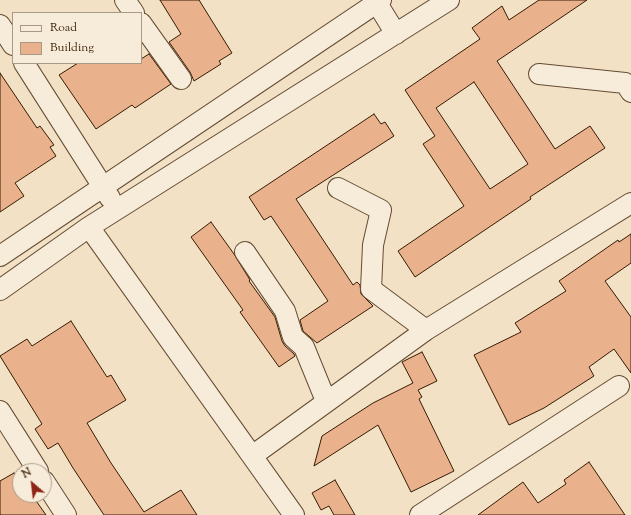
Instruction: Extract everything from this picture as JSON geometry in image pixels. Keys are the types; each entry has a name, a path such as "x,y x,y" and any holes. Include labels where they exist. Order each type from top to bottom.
{"street":[{"path":"125,0 133,12"},
{"path":"0,290 89,227 396,34 425,6 449,0"},
{"path":"0,256 103,188 378,1 396,34"},
{"path":"142,24 181,79"},
{"path":"0,25 12,43"},
{"path":"25,64 117,210"},
{"path":"539,74 625,83 631,92"},
{"path":"338,188 381,210 373,245 371,289 426,330"},
{"path":"252,456 426,330 631,203"},
{"path":"89,227 294,515"},
{"path":"245,252 284,311 293,336 304,347 326,401"},
{"path":"420,515 619,386"},
{"path":"0,411 33,463"},
{"path":"52,493 66,515"}],"building":[{"path":"160,0 199,0 232,53 219,61 221,64 194,81 190,72 169,42 181,34"},
{"path":"539,0 587,0 497,61 555,149 590,126 605,148 530,197 531,199 415,277 398,251 464,206 423,144 435,136 405,90 480,39 472,28 502,6 509,20","holes":["474,82 528,164 490,189 436,108"]},
{"path":"149,54 171,84 135,108 132,105 96,129 59,75 76,64 142,64 142,58"},
{"path":"0,73 37,128 40,126 54,145 50,147 56,156 15,183 24,196 0,212"},
{"path":"374,114 381,124 385,122 394,136 296,199 353,285 357,282 360,285 361,294 373,306 317,343 303,331 300,320 328,301 271,216 264,220 249,197"},
{"path":"211,222 234,254 250,280 249,281 275,317 282,341 295,356 279,367 240,312 243,310 191,237"},
{"path":"631,234 631,263 605,281 631,317 631,373 614,349 589,367 594,376 544,408 509,425 474,355 521,332 515,323 566,291 559,281 618,240 619,242"},
{"path":"71,321 107,377 111,375 126,400 87,423 111,463 144,512 181,490 197,515 104,515 58,443 48,449 35,429 42,424 0,356 27,339 32,346"},
{"path":"422,352 437,381 418,390 422,397 419,399 454,471 411,492 378,425 314,466 322,436 373,403 413,383 402,362"},
{"path":"589,462 625,515 478,515 523,482 538,503 566,484 564,480"},
{"path":"12,474 12,503 38,503 46,515 0,515 0,481"},
{"path":"335,480 355,515 334,515 329,506 321,510 312,493"}]}
